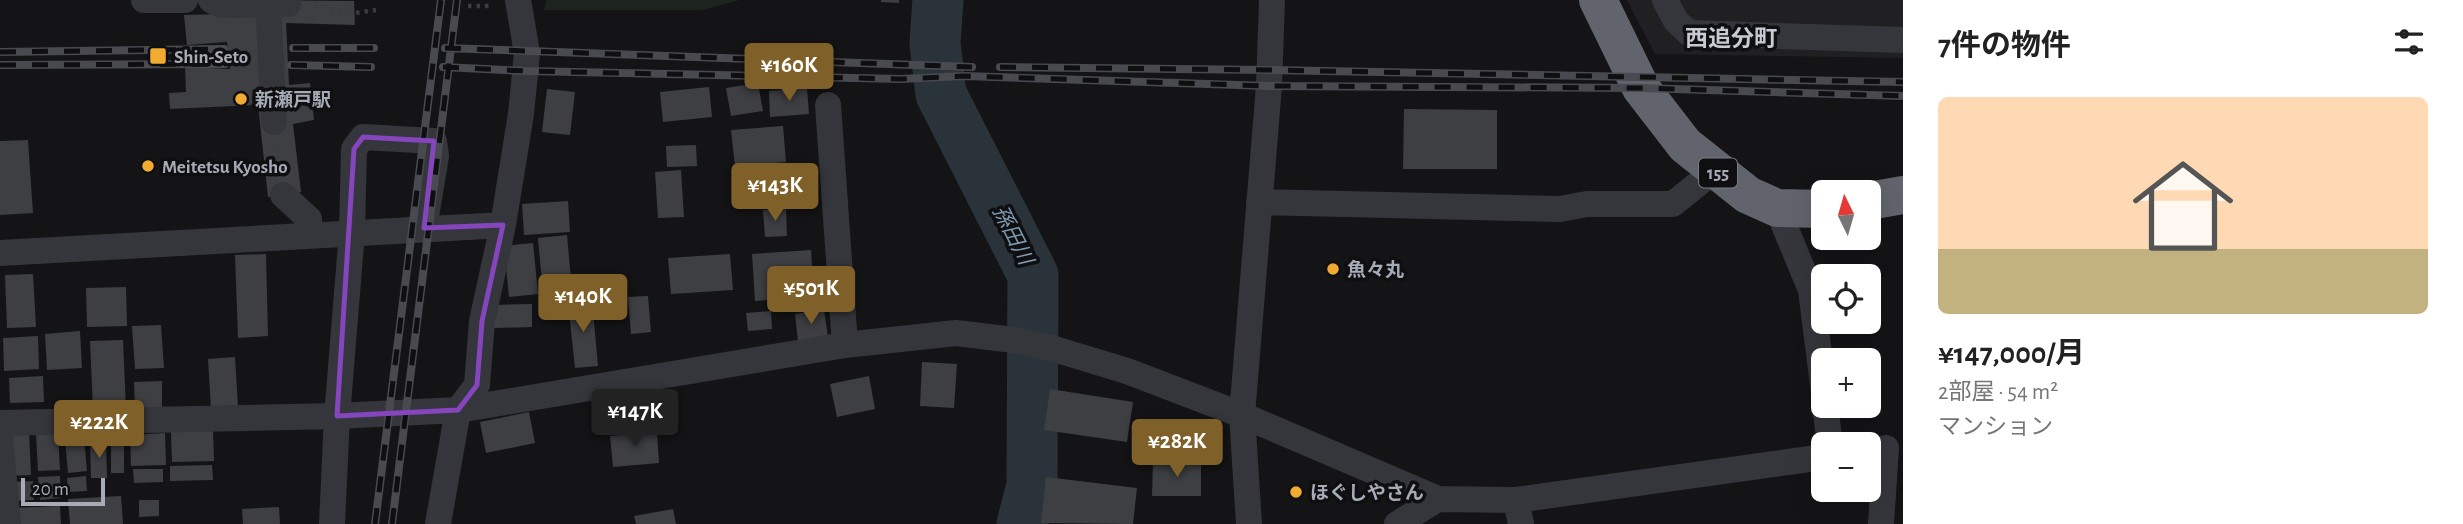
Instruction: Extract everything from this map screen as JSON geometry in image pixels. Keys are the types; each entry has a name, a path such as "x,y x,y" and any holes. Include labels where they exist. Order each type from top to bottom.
{"highway":[{"name":"155","path":"1598,0 1641,88 1685,145 1748,195 1777,208 1811,209"},
{"path":"1881,199 1903,195"}],"street":[{"path":"144,0 185,0"},
{"path":"211,0 221,5 274,3 274,122"},
{"path":"438,524 458,411 477,385 482,321 503,225 526,71 527,53 518,0"},
{"path":"1249,524 1242,415 1269,86 1272,0"},
{"path":"1665,0 1676,21 1689,33 1903,40"},
{"path":"828,105 845,345"},
{"path":"331,524 352,232 354,149 363,137 434,141 436,156 424,228"},
{"path":"1259,202 1560,209 1587,204 1673,204 1715,170"},
{"path":"283,195 309,219 310,234"},
{"path":"1777,208 1811,290 1818,348"},
{"path":"0,253 503,225"},
{"path":"0,423 458,411 845,345 956,333 1014,340 1051,348 1127,371 1242,415 1438,499 1519,512 1811,459"},
{"path":"0,438 8,524"},
{"path":"1881,524 1886,448"},
{"path":"1398,524 1438,499"}],"path":[{"path":"274,3 355,13 376,10"},
{"path":"274,122 283,195"}],"highlighted area":[{"path":"363,137 434,141 424,228 503,225 482,321 477,385 458,410 337,416 354,149"}],"shaded area":[{"path":"546,0 740,0 703,10 544,10"},
{"path":"1627,0 1903,0 1903,58 1655,54"}],"building":[{"name":"新瀬戸駅","path":"258,0 354,1 355,25 286,23 289,85 310,83 314,120 293,124 301,192 268,197 258,105 170,109 169,93 186,92 185,67 230,69 227,42 187,45 184,15 259,13"},
{"path":"899,0 899,3 881,2"},
{"path":"758,83 763,111 731,116 726,88"},
{"path":"709,87 712,117 663,122 660,92"},
{"path":"807,88 809,114 770,117 769,91"},
{"path":"547,89 575,92 570,135 542,132"},
{"path":"1404,109 1497,110 1497,169 1403,169"},
{"path":"783,126 786,162 735,166 731,130"},
{"path":"28,140 33,213 0,215 0,141"},
{"path":"696,145 697,166 667,167 666,146"},
{"path":"681,170 684,217 658,218 655,172"},
{"path":"568,201 570,232 524,235 522,204"},
{"path":"786,209 787,236 765,237 763,210"},
{"path":"567,235 571,280 542,282 538,238"},
{"path":"533,243 538,294 509,297 504,246"},
{"path":"811,250 814,296 755,301 752,254"},
{"path":"266,254 268,336 238,338 235,255"},
{"path":"730,254 733,290 671,294 668,258"},
{"path":"33,274 36,327 7,328 5,275"},
{"path":"126,287 127,326 87,327 86,288"},
{"path":"648,296 651,332 631,334 628,297"},
{"path":"592,300 598,366 575,368 568,302"},
{"path":"532,304 532,327 494,328 493,305"},
{"path":"824,310 828,337 798,341 795,314"},
{"path":"771,311 772,329 748,331 746,313"},
{"path":"161,325 164,368 135,369 132,326"},
{"path":"80,331 82,368 47,370 45,334"},
{"path":"38,336 39,369 4,371 3,338"},
{"path":"123,340 126,409 93,410 90,341"},
{"path":"235,357 238,407 211,408 208,359"},
{"path":"922,362 957,364 954,408 920,406"},
{"path":"43,376 44,402 10,403 9,378"},
{"path":"869,376 875,409 837,417 830,384"},
{"path":"162,381 162,410 135,410 134,382"},
{"path":"1050,389 1133,402 1127,442 1044,430"},
{"path":"529,412 535,443 486,453 480,422"},
{"path":"83,427 87,471 68,473 64,429"},
{"path":"213,431 214,461 172,462 171,432"},
{"path":"29,432 31,475 9,476 7,433"},
{"path":"657,432 659,463 613,467 610,436"},
{"path":"58,433 60,470 38,471 36,434"},
{"path":"165,433 166,465 131,466 130,435"},
{"path":"111,435 124,435 124,473 111,473"},
{"path":"90,442 106,442 107,478 91,478"},
{"path":"1153,462 1201,463 1201,496 1152,496"},
{"path":"212,465 213,480 170,481 170,466"},
{"path":"133,469 163,469 163,482 134,483"},
{"path":"60,476 61,498 40,500 38,477"},
{"path":"86,476 87,491 68,492 67,478"},
{"path":"1046,477 1137,488 1133,524 1041,523"},
{"path":"33,481 34,500 10,501 9,482"},
{"path":"121,496 123,524 70,524 68,499"},
{"path":"139,500 159,500 159,516 139,517"},
{"path":"60,506 61,524 13,524 12,508"},
{"path":"279,507 280,524 243,524 242,509"},
{"path":"673,509 676,524 636,524 634,516"}],"waterway":[{"name":"孫田川","path":"938,0 935,43 941,94 1033,275 1032,486 1022,524"}],"railway":[{"path":"375,524 441,0"},
{"path":"392,524 457,0"},
{"path":"293,48 374,48"},
{"path":"445,48 972,67"},
{"path":"0,52 224,49"},
{"path":"0,65 225,64"},
{"path":"291,65 371,67"},
{"path":"443,67 901,79 964,76 1269,86 1641,88 1903,96"},
{"path":"1000,67 1903,82"}],"place":[{"name":"Shin-Seto","path":"158,56"},
{"name":"新瀬戸駅","path":"241,99"},
{"name":"Meitetsu Kyosho","path":"148,166"},
{"name":"魚々丸","path":"1333,269"},
{"name":"ほぐしやさん","path":"1296,492"}],"district":[{"name":"西追分町","path":"1731,38"}]}
